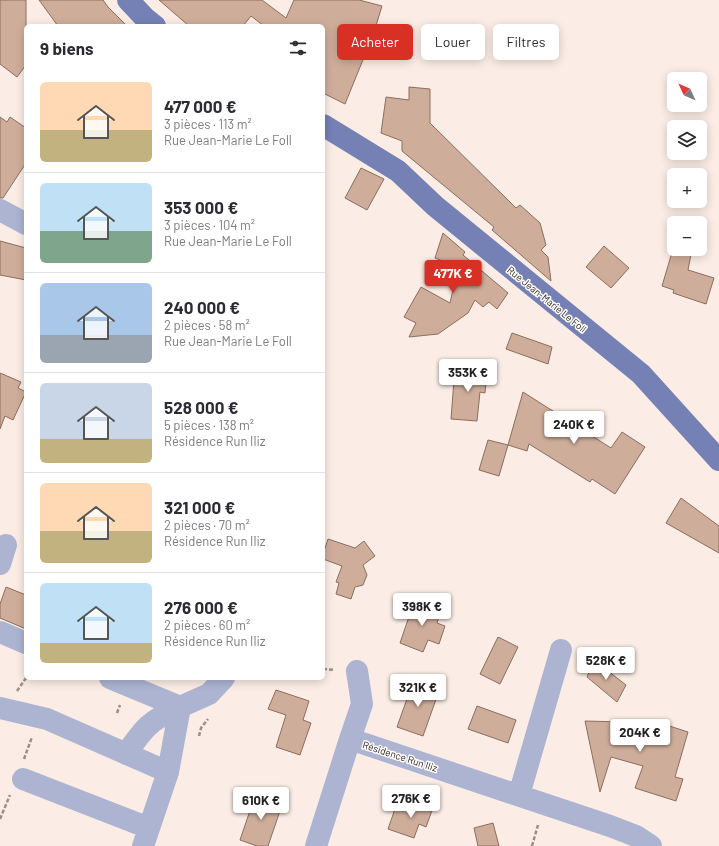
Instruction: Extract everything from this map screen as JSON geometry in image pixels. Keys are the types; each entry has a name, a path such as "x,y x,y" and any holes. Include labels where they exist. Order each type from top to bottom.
{"main road":[{"path":"128,0 152,24"},
{"name":"Rue Jean-Marie Le Foll","path":"325,126 398,171 435,206 641,374 718,458"}],"street":[{"path":"0,210 24,223"},
{"path":"0,632 24,642"},
{"path":"518,795 561,650"},
{"name":"Résidence Run Iliz","path":"316,846 362,704 357,671"},
{"path":"115,680 180,707"},
{"path":"126,754 142,731 160,716 209,694 222,680"},
{"path":"20,776 146,837 168,772 180,707"},
{"path":"0,708 40,718 168,772"},
{"name":"Résidence Run Iliz","path":"350,739 610,826 636,836 650,846"}],"path":[{"path":"197,741 201,728 212,715"},
{"path":"0,818 20,776 40,718"}],"building":[{"path":"0,0 26,0 26,24 24,24 24,68 17,77 0,64"},
{"path":"39,0 103,0 125,24 57,24"},
{"path":"159,0 262,0 286,18 294,0 359,0 382,6 376,24 337,24 337,60 363,60 345,104 325,94 325,24 261,24 251,16 245,24 187,24"},
{"path":"409,87 430,89 430,123 516,208 520,205 540,223 546,245 541,250 548,257 551,281 492,230 494,227 402,151 402,141 381,133 386,97 409,100"},
{"path":"0,117 7,122 10,117 24,127 24,166 3,198 0,198"},
{"path":"361,168 384,179 367,210 345,198"},
{"path":"443,233 465,252 463,255 508,293 497,309 489,302 483,307 475,300 468,313 438,334 409,337 416,323 404,317 421,287 450,303 458,267 435,258"},
{"path":"0,241 24,247 24,280 0,275"},
{"path":"604,246 629,268 611,288 586,267"},
{"path":"671,256 691,256 688,270 714,278 706,304 673,293 674,290 662,286"},
{"path":"512,333 552,347 548,364 506,349"},
{"path":"455,367 487,370 485,393 480,392 477,421 451,419"},
{"path":"0,373 21,382 18,388 24,391 24,396 13,420 5,416 0,429"},
{"path":"523,392 611,448 622,432 645,447 615,494 592,479 590,482 529,444 527,451 508,445"},
{"path":"488,440 508,445 499,476 479,470"},
{"path":"681,498 719,526 719,553 666,523"},
{"path":"328,539 355,548 364,541 375,556 363,565 367,575 363,585 355,587 351,599 336,594 339,583 336,582 342,566 325,560 325,548"},
{"path":"6,587 24,594 24,628 0,618 0,604"},
{"path":"414,602 441,611 437,623 445,626 439,644 428,640 423,652 400,643"},
{"path":"498,637 518,647 500,684 480,674"},
{"path":"594,660 626,685 617,702 587,677"},
{"path":"414,679 440,688 423,736 397,727"},
{"path":"276,690 309,701 303,720 311,723 300,755 276,747 286,715 268,709"},
{"path":"477,706 516,720 508,743 468,729"},
{"path":"585,721 660,723 688,732 675,777 683,779 676,801 635,788 643,766 611,757 600,792"},
{"path":"256,793 283,802 268,846 257,846 240,840"},
{"path":"417,799 434,805 426,827 419,824 414,838 388,829 396,806 413,811"},
{"path":"493,823 499,846 478,846 474,828"}]}
